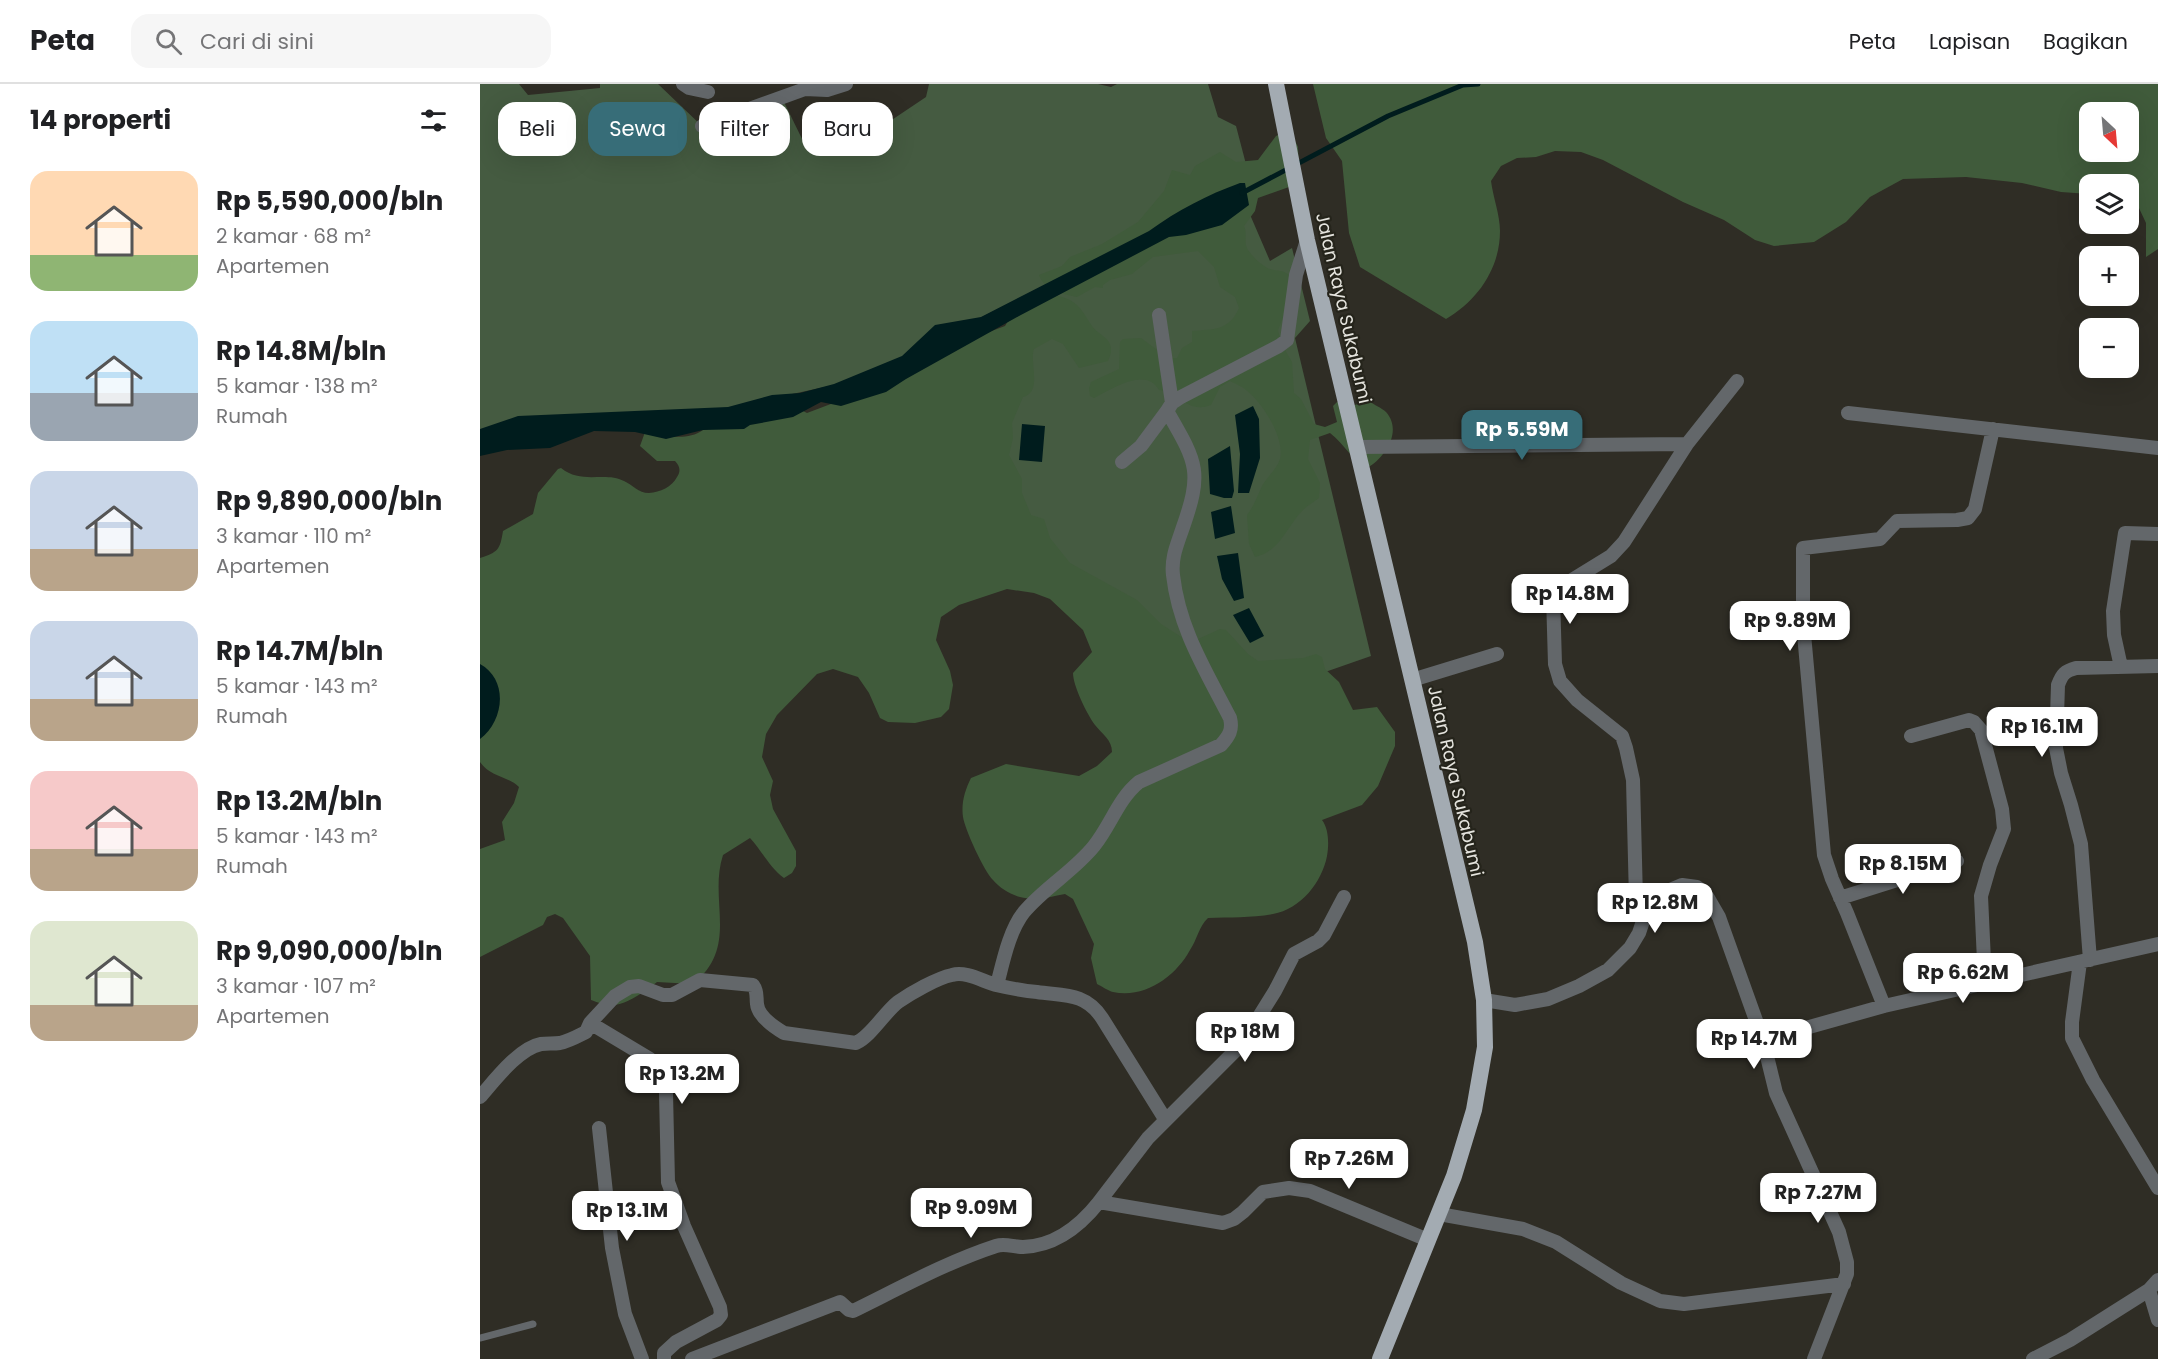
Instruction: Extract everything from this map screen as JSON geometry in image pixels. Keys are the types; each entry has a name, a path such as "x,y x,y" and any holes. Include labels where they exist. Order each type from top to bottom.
{"highway":[{"name":"Jalan Raya Sukabumi","path":"1278,90 1307,240 1475,942 1484,1000 1485,1047 1474,1110 1454,1176 1380,1359"}],"street":[{"path":"683,84 689,88 708,92"},
{"path":"769,102 805,89 827,90 846,84"},
{"path":"1122,462 1141,446 1169,407 1287,340 1296,275 1307,240"},
{"path":"997,985 1017,924 1025,912 1088,854 1107,830 1122,799 1130,790 1139,782 1221,745 1232,728 1230,718 1181,618 1173,574 1173,557 1193,497 1195,476 1194,461 1169,407 1159,315"},
{"path":"1646,912 1638,908 1636,900 1633,780 1626,748 1622,736 1577,700 1560,681 1555,664 1553,596 1560,588 1611,556 1624,542 1687,444 1737,381"},
{"path":"1848,413 2158,448"},
{"path":"1884,1006 1824,855 1803,623 1803,548 1880,539 1897,521 1968,518 1975,509 1993,429"},
{"path":"1357,447 1687,444"},
{"path":"2121,667 2114,635 2113,611 2125,533 2158,534"},
{"path":"1412,680 1497,654"},
{"path":"2158,666 2067,670 2061,675 2058,685 2056,748 2081,844 2085,961 2072,1022 2074,1044 2158,1188"},
{"path":"1911,736 1969,720 1974,722 1980,730 2002,809 2004,829 1981,896 1985,983"},
{"path":"1840,898 1957,861"},
{"path":"1484,1000 1515,1005 1537,1002 1589,981 1608,970 1630,948 1639,933 1646,912 1663,893 1682,885 1697,887 1708,898 1719,917 1762,1040 1776,1093 1839,1232 1846,1262 1847,1274 1844,1284 1814,1359"},
{"path":"692,1359 840,1302 849,1310 854,1311 998,1245 1026,1247 1047,1242 1073,1229 1086,1218 1165,1119 1242,1044 1275,991 1294,954 1318,941 1344,897"},
{"path":"1762,1040 1884,1006 2158,944"},
{"path":"480,1098 506,1068 529,1049 539,1044 558,1043 586,1032 590,1023 615,996 630,987 639,986 663,995 672,995 700,980 753,985 757,990 758,1011 775,1028 784,1033 856,1043 864,1039 899,1001 953,974 1037,993 1073,995 1091,1006 1098,1012 1165,1119"},
{"path":"590,1023 650,1059 663,1078 666,1093 668,1182 684,1226 720,1307 721,1315 717,1320 676,1342 664,1353 664,1359"},
{"path":"599,1128 612,1248 625,1314 642,1359"},
{"path":"1099,1202 1223,1223 1234,1219 1263,1192 1289,1188 1310,1191 1428,1240"},
{"path":"1439,1214 1523,1229 1556,1242 1621,1283 1660,1301 1684,1304 1844,1284"},
{"path":"2033,1359 2070,1340 2153,1285 2158,1320"}],"lane":[{"path":"480,1338 533,1324"}],"green space":[{"path":"480,84 519,84 528,95 600,88 600,84 658,84 677,102 588,102 588,156 687,156 687,112 699,123 699,156 790,156 790,114 802,139 802,156 893,156 893,119 926,97 929,84 1098,84 1111,87 1117,84 1208,84 1218,117 1236,126 1247,168 1150,232 903,357 834,385 728,408 480,431"},
{"path":"1313,84 2158,84 2158,249 2146,257 2146,223 2139,208 2139,174 2079,174 2079,193 2061,192 2022,183 1966,177 1903,179 1870,197 1846,222 1814,242 1774,246 1755,240 1724,220 1683,202 1603,160 1581,152 1555,151 1536,157 1517,158 1501,166 1491,181 1500,225 1496,258 1491,271 1477,293 1468,303 1446,319 1360,267 1349,233 1342,161 1326,138"},
{"path":"1289,129 1298,147 1299,175 1289,187 1258,198 1255,211 1244,226 1247,247 1252,255 1267,268 1284,272 1292,278 1289,303 1278,330 1281,343 1292,362 1294,393 1301,399 1314,424 1325,427 1337,422 1333,406 1337,402 1351,406 1369,401 1386,412 1393,427 1390,443 1385,451 1374,464 1367,468 1330,433 1310,440 1308,459 1320,483 1319,498 1303,510 1271,550 1255,557 1249,544 1247,515 1262,486 1279,463 1281,451 1276,431 1266,412 1253,396 1243,387 1230,381 1220,387 1211,405 1195,407 1173,394 1159,390 1153,383 1137,380 1119,385 1094,398 1090,396 1091,382 1119,369 1120,342 1123,339 1141,338 1168,358 1177,358 1182,348 1192,342 1192,331 1220,327 1231,321 1239,308 1235,297 1220,287 1214,267 1198,251 1153,257 1132,274 1110,280 1103,285 1103,288 1095,287 1077,297 1050,288 1039,275 1062,266 1070,257 1102,244 1138,222 1164,191 1172,170 1190,175 1195,166 1220,152 1236,162 1258,160 1276,136"},
{"path":"1245,203 1270,261 1292,248 1310,321 1295,338 1371,656 1308,678 1178,645 1041,556 993,427 1042,316 1059,293"},
{"path":"1047,293 1068,299 1078,306 1092,326 1110,343 1111,354 1108,361 1079,368 1063,344 1052,339 1034,349 1034,383 1029,394 1023,397 1012,423 1013,438 1009,455 1022,479 1022,493 1031,515 1044,519 1050,538 1070,563 1137,600 1161,624 1183,638 1196,640 1220,629 1226,630 1248,654 1258,661 1303,658 1316,654 1322,657 1325,669 1339,682 1353,710 1377,707 1395,732 1395,746 1378,786 1362,805 1322,820 1328,837 1327,856 1320,875 1309,893 1293,906 1273,914 1208,918 1177,969 1148,989 1125,993 1111,991 1097,984 1091,958 1094,944 1073,899 1065,894 1037,899 1020,897 996,883 980,860 963,817 964,797 971,778 1006,764 1079,776 1097,766 1112,752 1109,741 1095,725 1085,707 1074,679 1073,673 1092,652 1083,630 1050,599 1034,593 1007,589 959,605 941,617 936,640 950,671 953,685 949,709 941,717 915,723 888,722 880,718 869,693 858,677 833,669 817,674 777,715 766,734 762,757 773,781 770,795 773,809 796,851 796,866 792,873 784,878 750,838 723,855 719,872 719,939 715,954 707,969 693,984 657,982 635,997 616,1005 591,1000 590,956 563,918 555,914 547,917 543,925 480,957 480,849 505,840 502,822 514,803 519,787 489,771 480,762 480,558 497,549 503,531 533,514 538,493 558,469 561,468 577,476 617,478 645,493 661,490 675,481 679,467 675,461 657,461 640,446 645,432 682,437 703,430 799,409 807,413 857,393 1005,326 1014,311"}],"water":[{"path":"1240,183 1245,183 1249,205 1222,225 1186,235 1169,237 1019,316 886,392 841,406 821,402 793,417 750,425 744,429 703,430 666,439 635,432 594,431 550,448 507,450 480,456 480,429 518,416 728,407 772,395 800,393 834,384 902,356 935,325 981,317 1149,231 1193,204"},
{"path":"1253,406 1259,419 1260,458 1249,493 1238,493 1240,454 1235,415"},
{"path":"1022,424 1045,426 1042,462 1019,460"},
{"path":"1230,446 1234,491 1232,498 1224,498 1210,494 1208,459"},
{"path":"1231,506 1235,533 1215,539 1211,512"},
{"path":"1238,553 1244,598 1234,601 1222,579 1217,556"},
{"path":"1249,608 1264,636 1250,643 1233,615"},
{"path":"480,664 496,680 500,701 494,722 480,739"}],"waterway":[{"path":"1242,193 1388,116 1463,85 1478,84"}]}
